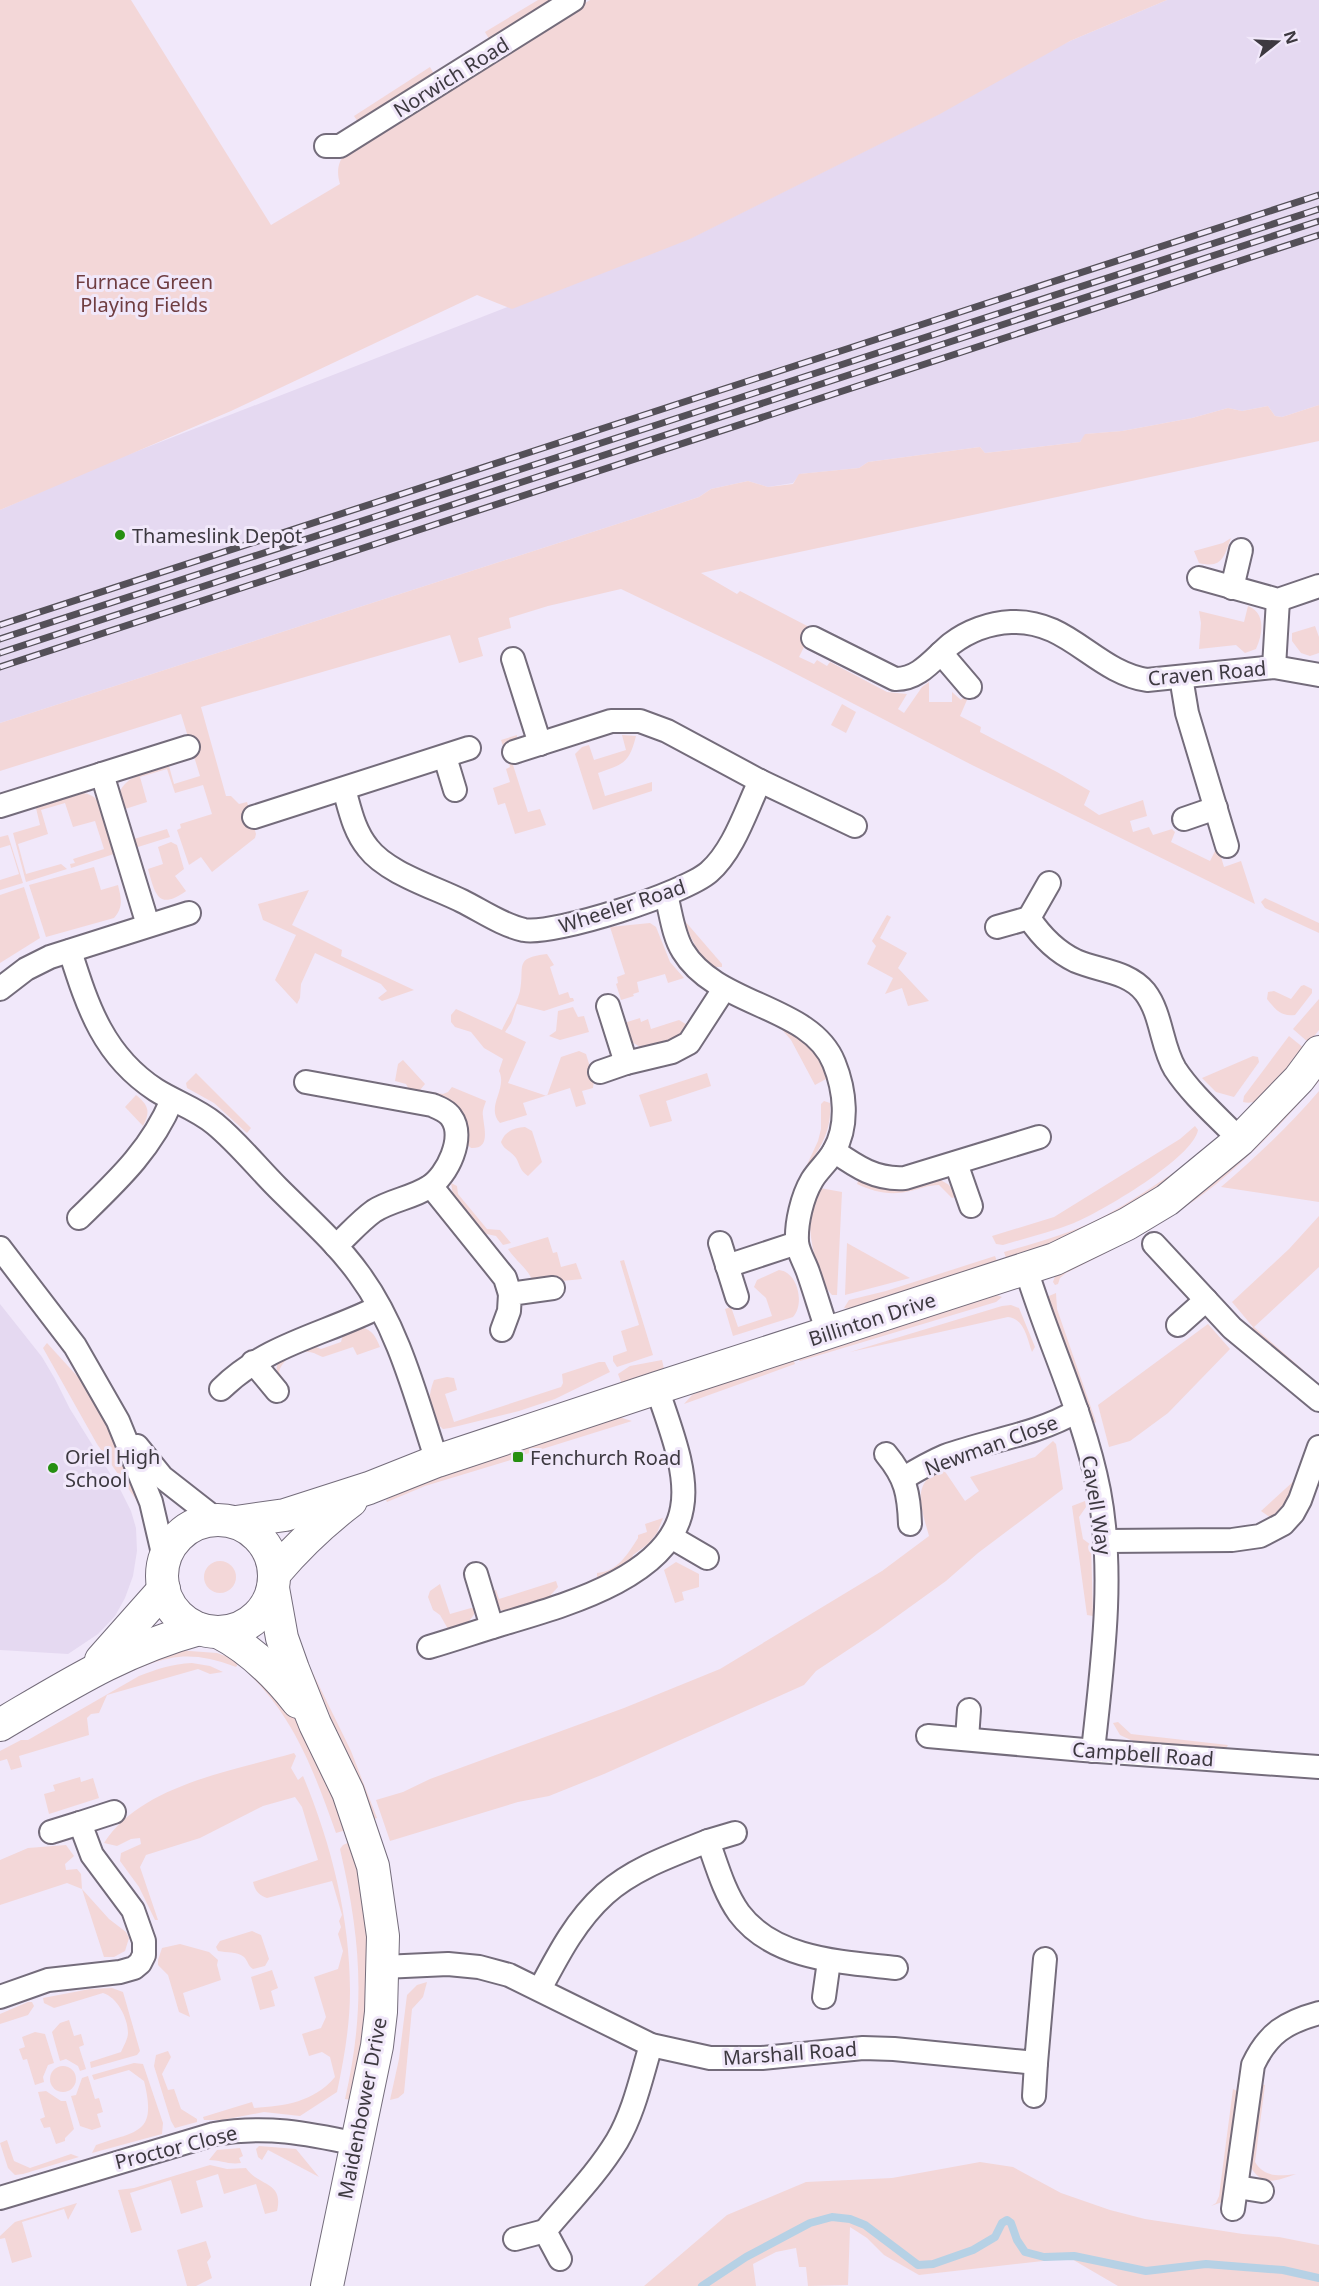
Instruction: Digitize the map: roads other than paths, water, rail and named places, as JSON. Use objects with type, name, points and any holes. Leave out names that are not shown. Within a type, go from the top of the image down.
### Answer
[{"type":"street","name":"Norwich Road","points":[[326,146],[340,146],[573,0]]},
{"type":"street","points":[[1232,588],[1241,550]]},
{"type":"street","points":[[1199,578],[1278,600],[1319,586]]},
{"type":"street","points":[[1274,667],[1278,600]]},
{"type":"street","name":"Craven Road","points":[[813,638],[895,679],[915,674],[962,636],[998,623],[1025,622],[1062,633],[1121,673],[1134,678],[1147,680],[1274,667],[1319,675]]},
{"type":"street","points":[[941,653],[970,687]]},
{"type":"street","points":[[513,659],[540,744]]},
{"type":"street","points":[[1181,677],[1185,707],[1227,846]]},
{"type":"street","points":[[514,752],[612,721],[640,722],[667,731],[760,781],[855,826]]},
{"type":"street","points":[[0,806],[189,747]]},
{"type":"street","points":[[254,816],[470,748]]},
{"type":"street","points":[[445,756],[455,790]]},
{"type":"street","points":[[102,774],[148,925]]},
{"type":"street","name":"Wheeler Road","points":[[344,789],[360,838],[380,860],[511,926],[525,930],[549,930],[666,895],[698,880],[718,862],[732,839],[760,781]]},
{"type":"street","points":[[1184,819],[1216,808]]},
{"type":"street","points":[[997,927],[1029,918],[1049,883]]},
{"type":"street","points":[[666,895],[676,936],[683,951],[707,979],[791,1021],[825,1047],[838,1073],[843,1100],[842,1128],[834,1151],[811,1181],[801,1210],[797,1244],[828,1333]]},
{"type":"street","points":[[0,989],[26,969],[50,957],[189,913]]},
{"type":"street","points":[[1029,918],[1040,934],[1064,955],[1077,962],[1123,975],[1135,982],[1146,993],[1174,1068],[1240,1140]]},
{"type":"street","points":[[70,951],[85,1000],[95,1023],[107,1042],[135,1074],[172,1100],[194,1110],[216,1125],[336,1246],[359,1273],[379,1307],[403,1359],[437,1461]]},
{"type":"street","points":[[600,1072],[672,1052],[689,1043],[724,989]]},
{"type":"street","points":[[608,1006],[626,1063]]},
{"type":"street","name":"Billinton Drive","points":[[227,1521],[285,1515],[369,1488],[437,1461],[1055,1259],[1088,1244],[1167,1200],[1240,1140],[1299,1080],[1319,1052]]},
{"type":"street","points":[[306,1082],[432,1105],[451,1117],[456,1128],[457,1138],[451,1156],[441,1176],[431,1186],[374,1211],[336,1246]]},
{"type":"street","points":[[79,1218],[115,1183],[150,1143],[172,1100]]},
{"type":"street","points":[[834,1151],[877,1177],[905,1178],[1039,1137]]},
{"type":"street","points":[[956,1163],[971,1206]]},
{"type":"street","points":[[431,1186],[499,1270],[509,1286],[509,1311],[502,1330]]},
{"type":"street","points":[[720,1243],[737,1298]]},
{"type":"street","points":[[727,1266],[797,1244]]},
{"type":"street","points":[[1154,1244],[1232,1328],[1319,1400]]},
{"type":"street","points":[[0,1248],[75,1346],[118,1421],[152,1502],[168,1600],[182,1619],[208,1630]]},
{"type":"street","name":"Cavell Way","points":[[1026,1269],[1085,1435],[1099,1490],[1106,1541],[1106,1618],[1093,1751]]},
{"type":"street","points":[[510,1294],[553,1288]]},
{"type":"street","points":[[1178,1325],[1206,1300]]},
{"type":"street","points":[[221,1389],[236,1374],[281,1347],[379,1307]]},
{"type":"street","points":[[254,1362],[277,1391]]},
{"type":"street","points":[[429,1647],[565,1604],[601,1590],[650,1561],[671,1537],[682,1507],[683,1492],[676,1450],[657,1388]]},
{"type":"street","name":"Newman Close","points":[[904,1478],[945,1456],[1041,1428],[1058,1422],[1077,1411]]},
{"type":"street","points":[[0,1725],[89,1672],[154,1642],[208,1630],[237,1629],[253,1620],[266,1606],[274,1580],[266,1546],[257,1535],[227,1521],[162,1477],[118,1421]]},
{"type":"street","points":[[1106,1541],[1247,1539],[1260,1536],[1283,1524],[1293,1513],[1310,1504],[1319,1447]]},
{"type":"street","name":"Newman Close","points":[[886,1454],[904,1478],[910,1508],[910,1524]]},
{"type":"street","name":"Billinton Drive","points":[[274,1580],[300,1544],[328,1518],[369,1488]]},
{"type":"street","points":[[89,1672],[164,1575],[167,1553],[182,1532],[207,1521],[227,1521]]},
{"type":"street","points":[[671,1537],[707,1558]]},
{"type":"street","points":[[476,1574],[492,1627]]},
{"type":"street","name":"Maidenbower Drive","points":[[274,1580],[282,1638],[315,1724],[348,1792],[373,1866],[380,1913],[383,1967],[377,2046],[327,2286]]},
{"type":"street","name":"Maidenbower Drive","points":[[208,1630],[228,1637],[266,1666],[315,1724]]},
{"type":"street","points":[[967,1739],[969,1710]]},
{"type":"street","name":"Campbell Road","points":[[928,1736],[1093,1751],[1319,1767]]},
{"type":"street","points":[[51,1832],[114,1812]]},
{"type":"street","points":[[0,1998],[48,1980],[127,1970],[140,1963],[144,1955],[144,1941],[133,1910],[92,1856],[80,1823]]},
{"type":"street","points":[[540,1989],[560,1950],[573,1931],[606,1893],[641,1871],[708,1841],[735,1833]]},
{"type":"street","points":[[708,1841],[729,1895],[739,1912],[750,1926],[765,1937],[788,1948],[829,1961],[896,1968]]},
{"type":"street","points":[[1034,2096],[1045,1959]]},
{"type":"street","points":[[824,1997],[829,1961]]},
{"type":"street","name":"Marshall Road","points":[[383,1967],[448,1964],[479,1967],[509,1975],[651,2045],[710,2058],[736,2060],[863,2048],[1036,2063]]},
{"type":"street","points":[[1233,2209],[1253,2066],[1260,2050],[1270,2037],[1284,2027],[1300,2018],[1319,2013]]},
{"type":"street","points":[[514,2239],[545,2231],[598,2168],[617,2140],[630,2113],[651,2045]]},
{"type":"street","name":"Proctor Close","points":[[0,2198],[214,2134],[232,2131],[274,2129],[357,2144]]},
{"type":"street","points":[[1237,2187],[1262,2191]]},
{"type":"street","points":[[545,2231],[560,2259]]},
{"type":"waterway","points":[[702,2286],[746,2257],[810,2223],[832,2217],[850,2219],[865,2225],[918,2265],[933,2264],[973,2250],[995,2237],[1002,2223],[1007,2220],[1011,2223],[1017,2240],[1025,2252],[1044,2257],[1074,2256],[1146,2271],[1206,2264],[1283,2270],[1319,2278]]},
{"type":"railway","points":[[0,625],[1319,195]]},
{"type":"railway","points":[[0,639],[1319,209]]},
{"type":"railway","points":[[0,653],[1319,221]]},
{"type":"railway","points":[[0,667],[1319,235]]},
{"type":"place","name":"Thameslink Depot","points":[[120,535]]},
{"type":"place","name":"Fenchurch Road","points":[[518,1457]]},
{"type":"place","name":"Oriel High School","points":[[53,1468]]},
{"type":"park label","name":"Furnace Green Playing Fields","points":[[144,292]]}]
